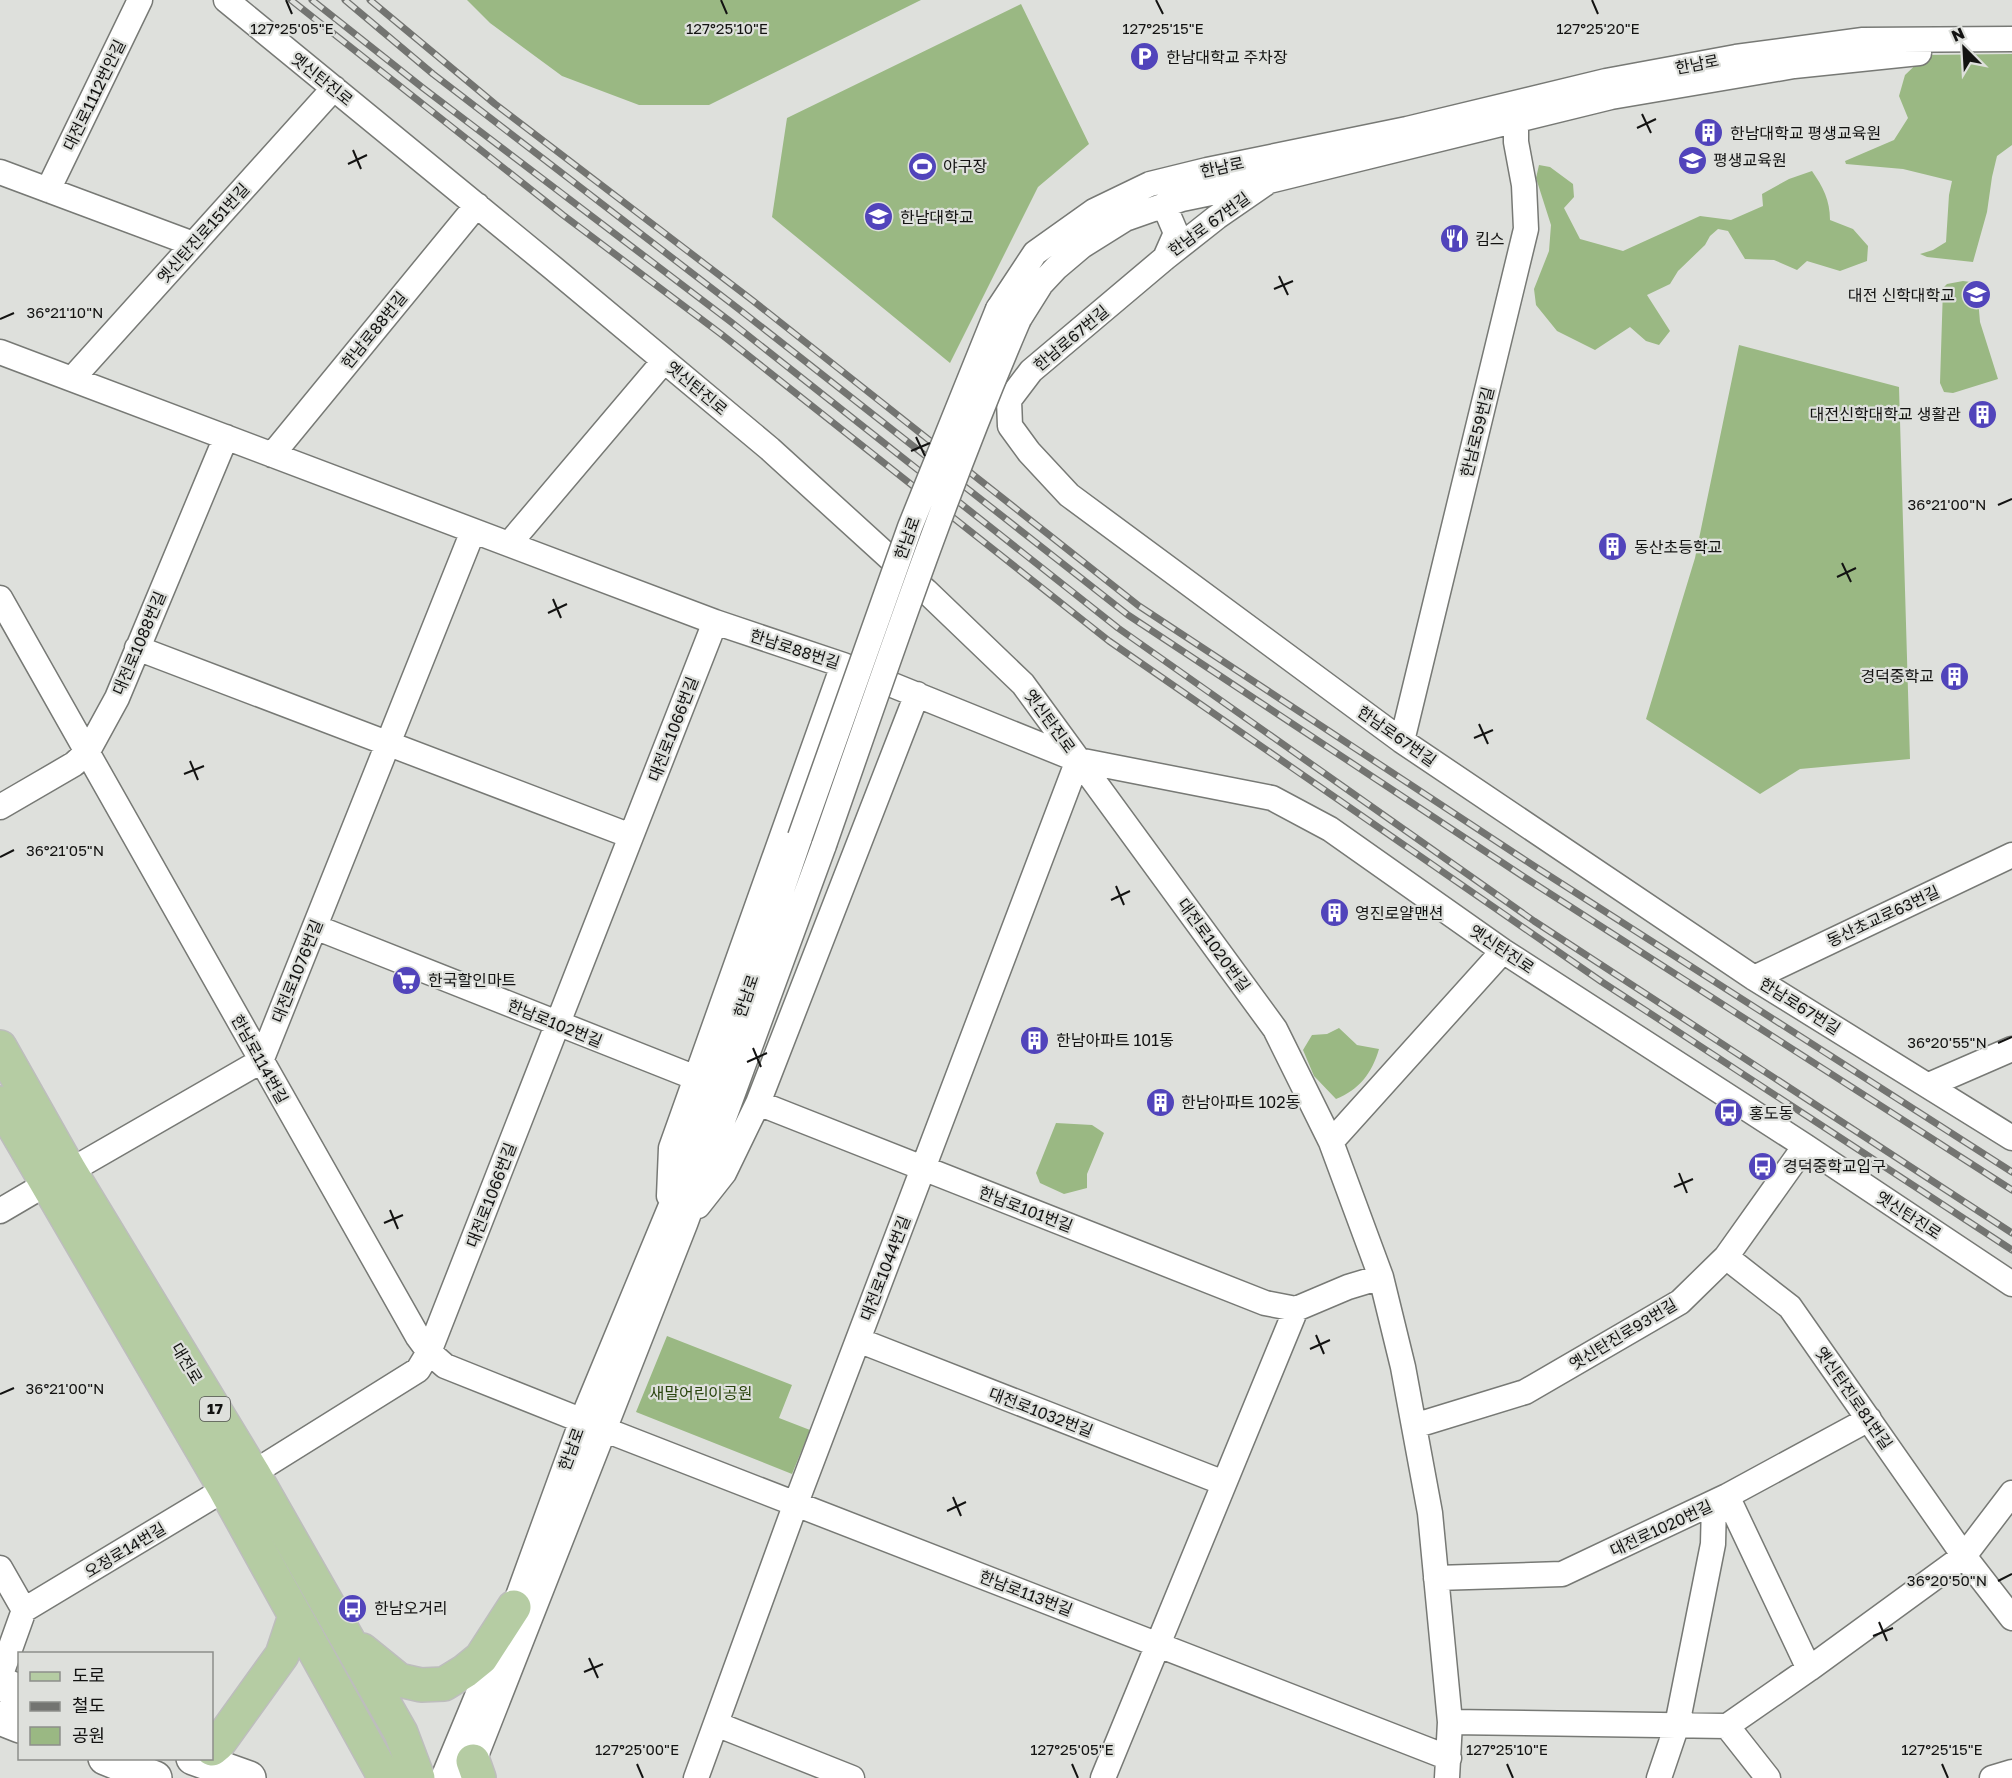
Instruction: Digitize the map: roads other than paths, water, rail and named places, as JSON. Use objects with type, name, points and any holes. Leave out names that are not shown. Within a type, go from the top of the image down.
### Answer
[{"type":"main road","name":"대전로","points":[[0,1047],[58,1178],[225,1490],[385,1778]]},
{"type":"main road","name":"대전로","points":[[0,1103],[58,1178],[253,1473],[401,1733],[418,1778]]},
{"type":"main road","points":[[349,1639],[399,1680],[421,1685],[444,1684],[481,1658],[514,1606]]},
{"type":"main road","points":[[213,1747],[218,1744],[282,1655],[295,1616]]},
{"type":"main road","points":[[0,1683],[18,1691]]},
{"type":"main road","points":[[0,1718],[18,1725]]},
{"type":"main road","points":[[209,1760],[249,1778]]},
{"type":"main road","points":[[106,1766],[155,1778]]},
{"type":"street","name":"대전로1112번안길","points":[[48,190],[140,0]]},
{"type":"street","name":"옛신탄진로","points":[[226,0],[477,205],[806,480],[1023,684],[1078,760],[1272,798],[1330,829],[1503,951],[1805,1146],[2012,1284]]},
{"type":"street","name":"한남로","points":[[676,1219],[689,1162],[800,837],[910,527],[1035,254],[1094,211],[1150,184],[1407,129],[1606,81],[1736,57],[1863,40],[2012,39]]},
{"type":"street","name":"한남로","points":[[443,1778],[592,1425],[824,845],[937,522],[981,408],[1008,314],[1082,246],[1125,219],[1182,199],[1269,181],[1611,97],[1794,66],[1923,53],[2012,53]]},
{"type":"street","name":"옛신탄진로151번길","points":[[72,379],[334,88]]},
{"type":"street","name":"한남로59번길","points":[[1402,741],[1526,229],[1524,185],[1516,142],[1516,121]]},
{"type":"street","points":[[0,172],[193,244]]},
{"type":"street","name":"한남로 67번길","points":[[1165,258],[1217,217],[1269,181]]},
{"type":"street","name":"한남로88번길","points":[[272,455],[477,205]]},
{"type":"street","name":"한남로 67번길","points":[[1164,206],[1176,233],[1165,258]]},
{"type":"street","name":"한남로67번길","points":[[1165,258],[1031,371],[1009,400],[1010,426],[1029,452],[1069,495],[1402,741],[1754,978],[2012,1138]]},
{"type":"street","name":"한남로88번길","points":[[0,352],[715,622],[843,665],[1078,760]]},
{"type":"street","points":[[509,544],[664,361]]},
{"type":"street","name":"대전로1088번길","points":[[0,807],[74,764],[88,751],[117,698],[226,437]]},
{"type":"street","name":"대전로1076번길","points":[[261,1061],[473,531]]},
{"type":"street","name":"한남로114번길","points":[[0,598],[418,1337],[429,1352],[445,1366],[592,1425]]},
{"type":"street","name":"대전로1066번길","points":[[253,1473],[418,1370],[429,1352],[715,622]]},
{"type":"street","points":[[138,648],[631,836]]},
{"type":"street","points":[[676,1219],[671,1148],[843,665]]},
{"type":"street","points":[[676,1219],[724,1173],[758,1103],[917,694]]},
{"type":"street","name":"대전로1020번길","points":[[1078,760],[1275,1029],[1331,1142],[1381,1277],[1403,1367],[1430,1513],[1450,1722],[1448,1768]]},
{"type":"street","name":"대전로1044번길","points":[[696,1778],[796,1503],[1078,760]]},
{"type":"street","name":"동산초교로63번길","points":[[1754,978],[2012,855]]},
{"type":"street","name":"한남로102번길","points":[[315,927],[696,1078]]},
{"type":"street","points":[[1331,1142],[1503,951]]},
{"type":"street","points":[[1929,1085],[2012,1049]]},
{"type":"street","points":[[0,1211],[261,1061]]},
{"type":"street","name":"한남로101번길","points":[[758,1103],[1265,1303],[1296,1309]]},
{"type":"street","name":"옛신탄진로93번길","points":[[1414,1426],[1525,1392],[1680,1302],[1726,1257],[1805,1146]]},
{"type":"street","name":"옛신탄진로81번길","points":[[1726,1257],[1790,1307],[1964,1556],[2012,1618]]},
{"type":"street","points":[[1103,1778],[1296,1309],[1348,1287],[1381,1277]]},
{"type":"street","name":"대전로1032번길","points":[[858,1340],[1224,1483]]},
{"type":"street","name":"대전로1020번길","points":[[1436,1578],[1563,1574],[1721,1500],[1869,1419]]},
{"type":"street","name":"한남로","points":[[473,1772],[592,1425]]},
{"type":"street","name":"한남로113번길","points":[[592,1425],[1157,1644],[1448,1768]]},
{"type":"street","name":"오정로14번길","points":[[24,1610],[225,1490]]},
{"type":"street","points":[[1450,1722],[1727,1726],[1964,1556],[2012,1493]]},
{"type":"street","points":[[1721,1500],[1809,1669]]},
{"type":"street","points":[[1659,1778],[1677,1725],[1721,1500]]},
{"type":"street","points":[[0,1568],[24,1610],[0,1677]]},
{"type":"street","points":[[716,1724],[852,1778]]},
{"type":"street","points":[[1727,1726],[1768,1778]]},
{"type":"street","points":[[1992,1778],[2012,1772]]},
{"type":"railway","points":[[291,0],[563,215],[721,334],[1109,641],[1602,982],[2012,1250]]},
{"type":"railway","points":[[312,0],[423,88],[731,322],[1118,628],[1534,921],[2012,1233]]},
{"type":"railway","points":[[345,0],[433,74],[740,310],[1128,615],[1524,877],[2012,1190]]},
{"type":"railway","points":[[370,0],[495,104],[752,300],[1139,606],[1534,866],[2012,1172]]},
{"type":"place","name":"한남대학교 주차장","points":[[1145,57]]},
{"type":"place","name":"한남대학교 평생교육원","points":[[1709,133]]},
{"type":"place","name":"평생교육원","points":[[1692,160]]},
{"type":"place","name":"야구장","points":[[922,166]]},
{"type":"place","name":"한남대학교","points":[[879,217]]},
{"type":"place","name":"킴스","points":[[1454,239]]},
{"type":"place","name":"대전 신학대학교","points":[[1976,295]]},
{"type":"place","name":"대전신학대학교 생활관","points":[[1982,414]]},
{"type":"place","name":"동산초등학교","points":[[1613,547]]},
{"type":"place","name":"경덕중학교","points":[[1955,676]]},
{"type":"place","name":"영진로얄맨션","points":[[1334,913]]},
{"type":"place","name":"한국할인마트","points":[[407,980]]},
{"type":"place","name":"한남아파트 101동","points":[[1035,1040]]},
{"type":"place","name":"한남아파트 102동","points":[[1160,1102]]},
{"type":"place","name":"홍도동","points":[[1728,1113]]},
{"type":"place","name":"경덕중학교입구","points":[[1762,1166]]},
{"type":"place","name":"한남오거리","points":[[353,1608]]},
{"type":"park label","name":"새말어린이공원","points":[[701,1393]]}]
